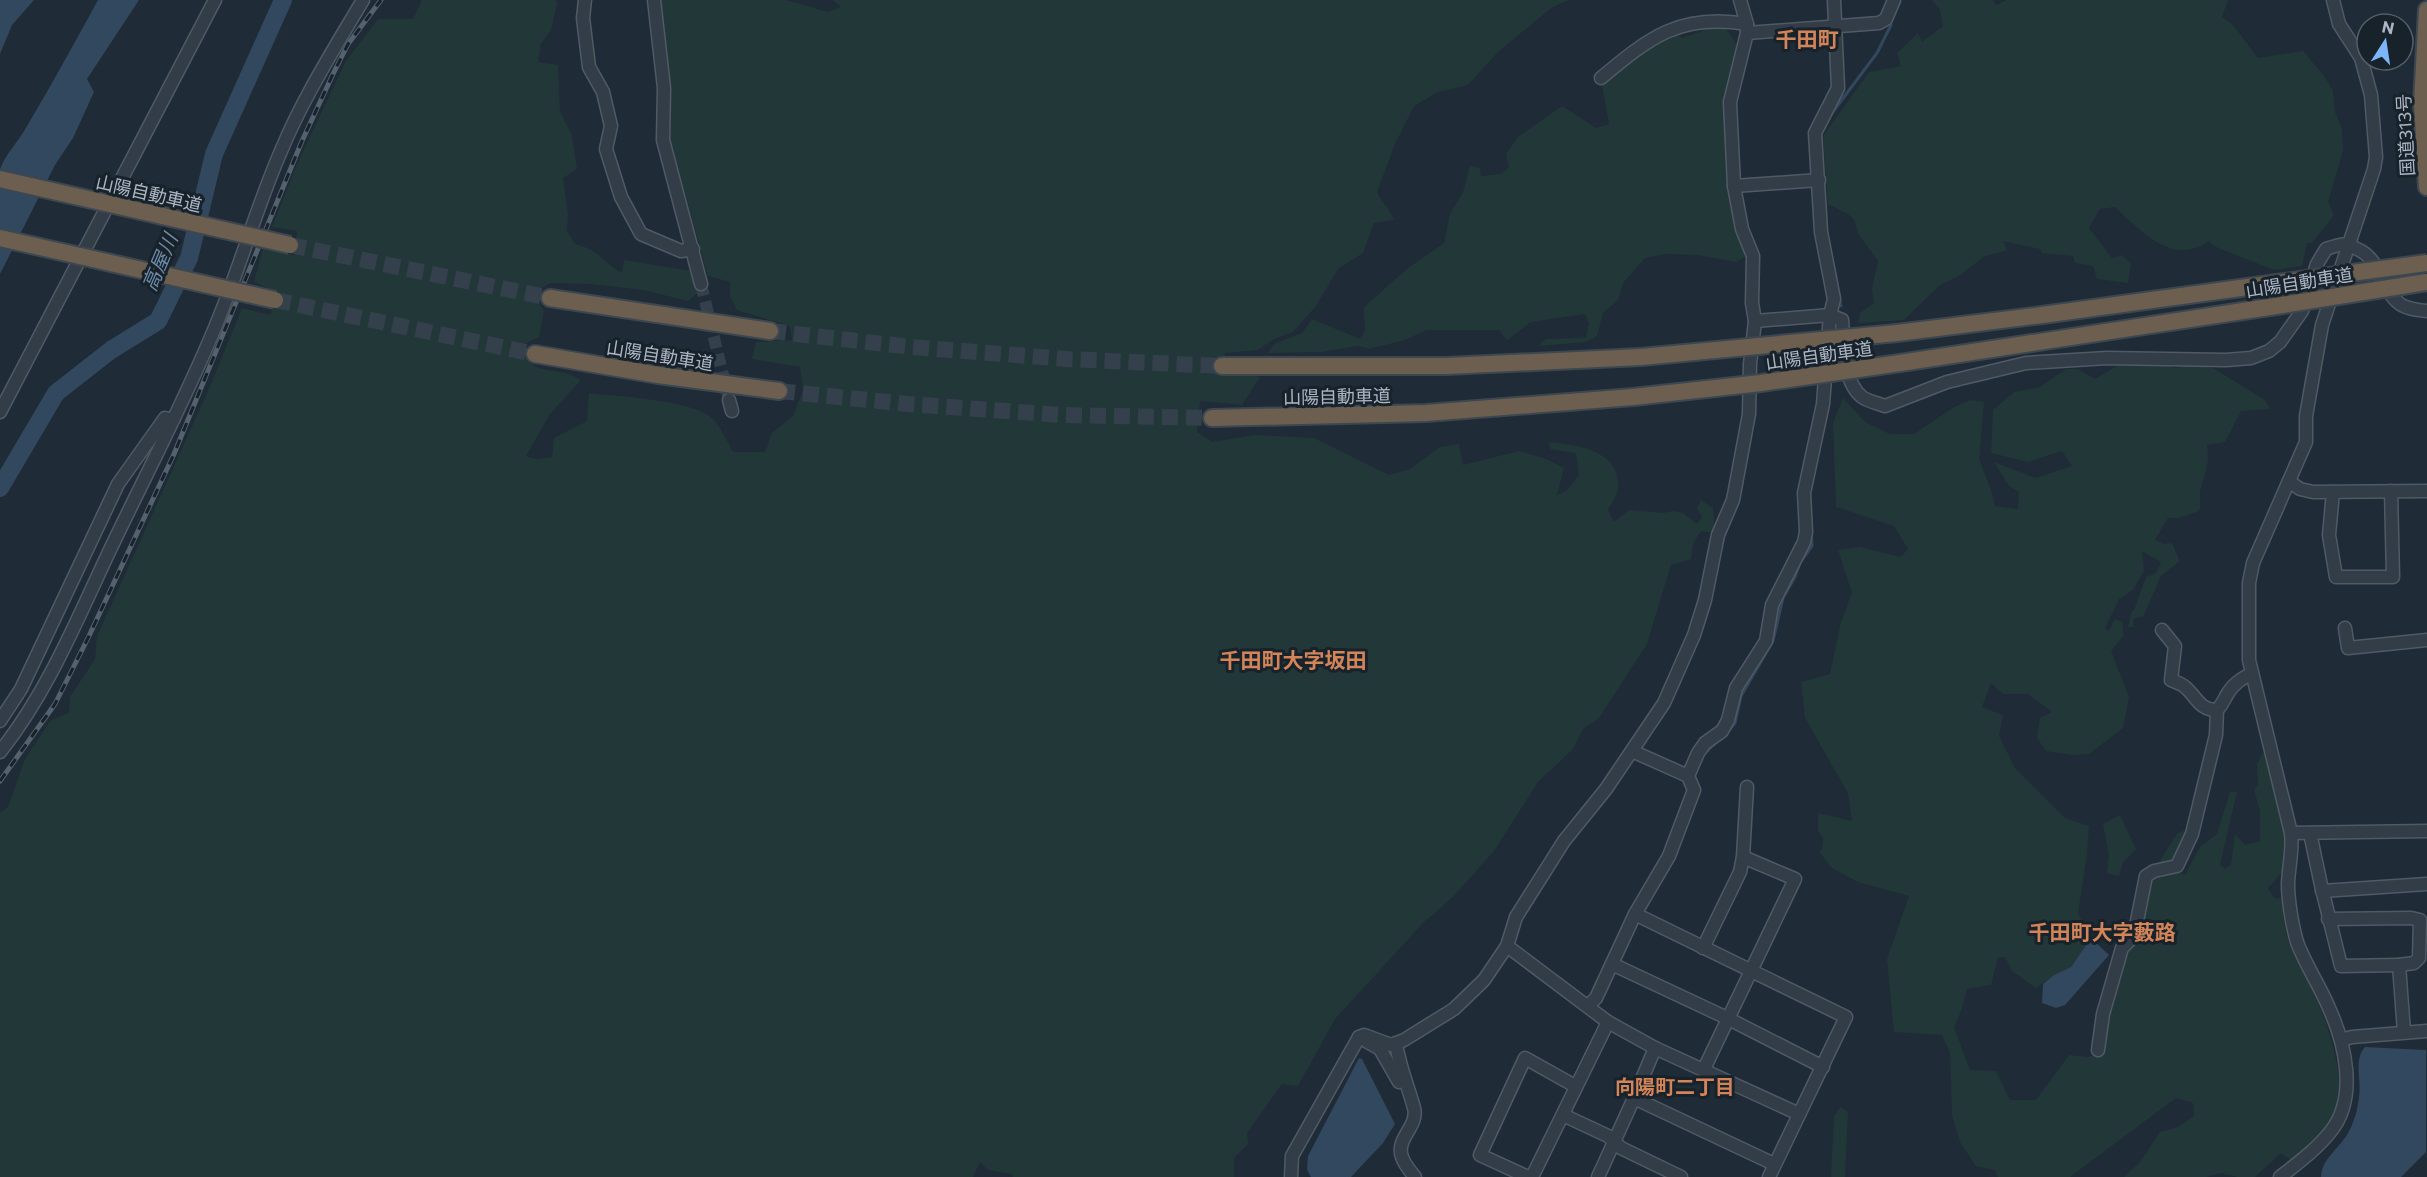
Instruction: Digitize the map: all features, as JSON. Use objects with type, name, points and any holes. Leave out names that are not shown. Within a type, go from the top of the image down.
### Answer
[{"type":"highway","name":"国道313号","points":[[2427,10],[2422,103],[2427,187]]},
{"type":"highway","name":"山陽自動車道","points":[[0,179],[290,245]]},
{"type":"highway","points":[[0,238],[275,300]]},
{"type":"highway","name":"山陽自動車道","points":[[1221,366],[1446,366],[1641,357],[1897,333],[2427,263]]},
{"type":"highway","name":"山陽自動車道","points":[[1212,418],[1426,413],[1633,397],[1761,383],[2427,282]]},
{"type":"highway","points":[[550,298],[770,331]]},
{"type":"highway","name":"山陽自動車道","points":[[536,354],[657,375],[779,392]]},
{"type":"street","points":[[0,412],[215,0]]},
{"type":"street","points":[[0,752],[18,730],[48,678],[173,420],[217,324],[258,206],[281,149],[308,93],[363,0]]},
{"type":"street","points":[[585,0],[583,18],[589,67],[603,92],[610,126],[606,149],[621,197],[641,234],[681,251],[693,249]]},
{"type":"street","points":[[654,0],[664,88],[663,140],[701,284]]},
{"type":"street","points":[[1291,1177],[1292,1156],[1359,1037],[1364,1035],[1396,1044],[1454,1009],[1484,980],[1507,946],[1516,917],[1564,842],[1606,789],[1664,703],[1694,635],[1705,600],[1718,535],[1733,500],[1749,414],[1750,364],[1755,321],[1752,303],[1753,256],[1742,229],[1734,186],[1730,102],[1747,29],[1740,0]]},
{"type":"street","points":[[1688,776],[1701,748],[1722,731],[1728,720],[1736,688],[1766,640],[1772,605],[1804,542],[1806,532],[1804,493],[1823,404],[1830,315],[1834,299],[1821,232],[1815,133],[1838,88],[1834,0]]},
{"type":"street","points":[[1601,78],[1639,46],[1670,29],[1697,22],[1722,20],[1747,29],[1836,28],[1884,21],[1894,0]]},
{"type":"street","points":[[2280,1177],[2333,1130],[2342,1108],[2347,1081],[2342,1040],[2330,1009],[2297,941],[2288,884],[2293,848],[2291,833],[2249,660],[2247,608],[2253,563],[2306,442],[2306,416],[2322,326],[2376,157],[2371,95],[2361,58],[2339,24],[2333,0]]},
{"type":"street","points":[[1734,186],[1819,180]]},
{"type":"street","points":[[1755,321],[1830,315],[1842,320],[1851,384],[1862,397],[1885,406],[1947,382],[2026,363],[2107,358],[2226,360],[2251,358],[2269,351],[2280,342],[2302,311],[2318,264],[2326,249],[2342,243],[2349,244],[2371,256],[2387,288],[2400,304],[2415,310],[2427,311]]},
{"type":"street","points":[[0,721],[21,689],[118,484],[165,418],[173,420]]},
{"type":"street","points":[[2289,481],[2300,489],[2313,492],[2427,491]]},
{"type":"street","points":[[2333,492],[2329,535],[2336,577],[2393,577],[2391,491]]},
{"type":"street","points":[[2345,628],[2348,648],[2427,640]]},
{"type":"street","points":[[2162,630],[2175,646],[2171,680],[2185,686],[2197,702],[2209,710],[2217,710]]},
{"type":"street","points":[[2098,1050],[2103,1014],[2122,948],[2134,936],[2146,876],[2154,871],[2176,866],[2192,834],[2196,808],[2216,735],[2217,710],[2237,682],[2252,673]]},
{"type":"street","points":[[1588,1006],[1596,998],[1635,914],[1669,856],[1694,790],[1688,776],[1632,750]]},
{"type":"street","points":[[1703,948],[1740,872],[1747,787]]},
{"type":"street","points":[[2291,833],[2427,831]]},
{"type":"street","points":[[2310,833],[2328,919],[2342,966],[2399,965],[2414,963],[2419,958],[2420,920],[2412,918],[2328,919]]},
{"type":"street","points":[[1704,1069],[1795,879],[1743,857]]},
{"type":"street","points":[[2322,891],[2427,884]]},
{"type":"street","points":[[1634,1098],[1771,1174],[1846,1017],[1635,914]]},
{"type":"street","points":[[1507,946],[1608,1022],[1655,1048],[1799,1114]]},
{"type":"street","points":[[1612,964],[1727,1018],[1823,1067]]},
{"type":"street","points":[[2399,965],[2404,1032]]},
{"type":"street","points":[[1575,1086],[1525,1058],[1480,1155],[1530,1177],[1608,1022]]},
{"type":"street","points":[[2342,1040],[2427,1031]]},
{"type":"street","points":[[1359,1037],[1380,1049],[1400,1083],[1404,1082]]},
{"type":"street","points":[[1396,1044],[1404,1082],[1415,1109],[1415,1120],[1401,1146],[1402,1157],[1413,1176]]},
{"type":"street","points":[[1598,1177],[1615,1143],[1655,1048]]},
{"type":"street","points":[[1563,1115],[1608,1136],[1621,1148],[1681,1177]]},
{"type":"green space","points":[[422,0],[556,0],[551,30],[541,44],[538,62],[558,65],[560,111],[572,136],[577,169],[563,178],[568,214],[567,231],[575,244],[595,253],[622,273],[624,260],[692,271],[695,285],[710,283],[688,301],[643,290],[591,284],[550,283],[539,290],[535,298],[544,311],[539,337],[518,347],[532,364],[539,368],[562,372],[581,380],[550,414],[526,456],[537,459],[552,457],[554,438],[587,421],[589,393],[655,400],[691,408],[705,413],[714,420],[733,452],[765,452],[772,433],[793,416],[803,390],[800,367],[752,359],[756,342],[792,340],[790,326],[737,310],[730,296],[730,282],[708,276],[670,139],[670,88],[660,0],[786,0],[828,12],[841,7],[833,0],[1569,0],[1551,8],[1498,52],[1468,85],[1438,92],[1414,106],[1395,144],[1377,192],[1394,220],[1374,223],[1363,253],[1338,269],[1316,306],[1293,332],[1274,339],[1258,350],[1225,353],[1223,372],[1260,377],[1242,405],[1200,401],[1197,432],[1212,442],[1256,435],[1314,438],[1389,475],[1410,469],[1440,447],[1459,444],[1463,465],[1519,451],[1544,458],[1564,468],[1557,495],[1566,491],[1579,475],[1576,453],[1550,449],[1549,442],[1572,445],[1596,452],[1613,466],[1618,489],[1608,510],[1614,522],[1629,510],[1663,513],[1673,511],[1683,513],[1697,524],[1702,517],[1697,508],[1701,500],[1713,508],[1715,533],[1701,531],[1693,544],[1691,559],[1671,565],[1647,644],[1599,718],[1583,729],[1573,749],[1538,782],[1494,851],[1453,897],[1424,922],[1335,1019],[1298,1086],[1282,1084],[1247,1133],[1248,1144],[1234,1158],[1234,1177],[1013,1177],[1011,1174],[988,1170],[980,1162],[973,1177],[0,1177],[0,813],[8,807],[25,759],[51,720],[69,713],[70,697],[95,659],[97,636],[209,389],[242,308],[270,315],[282,294],[254,282],[263,248],[294,255],[297,231],[272,227],[298,162],[346,61],[378,19],[413,19]]},
{"type":"green space","points":[[1932,0],[1993,0],[1996,5],[2007,0],[2228,0],[2222,17],[2233,25],[2258,58],[2303,51],[2333,91],[2335,112],[2342,129],[2343,151],[2328,202],[2334,215],[2312,243],[2307,243],[2302,266],[2274,270],[2216,247],[2209,241],[2195,248],[2182,250],[2170,248],[2146,235],[2115,207],[2100,209],[2089,228],[2112,258],[2122,255],[2131,264],[2128,283],[2097,279],[2093,266],[2075,263],[2073,256],[2042,253],[2040,249],[2003,241],[2007,250],[1983,257],[1962,274],[1939,286],[1904,320],[1858,323],[1860,313],[1874,303],[1872,289],[1878,261],[1859,235],[1854,220],[1848,214],[1828,204],[1823,136],[1869,72],[1901,66],[1897,53],[1918,33],[1922,42],[1943,26],[1940,10]]},
{"type":"green space","points":[[1705,25],[1723,25],[1735,41],[1737,50],[1725,99],[1734,222],[1747,256],[1736,262],[1697,255],[1666,254],[1645,258],[1623,283],[1618,300],[1603,313],[1597,336],[1586,342],[1538,346],[1546,339],[1586,338],[1589,323],[1585,314],[1531,322],[1507,340],[1499,330],[1427,330],[1405,340],[1369,349],[1358,346],[1322,352],[1268,353],[1274,344],[1302,333],[1312,319],[1360,339],[1365,330],[1364,307],[1408,268],[1444,243],[1450,214],[1463,192],[1470,166],[1480,168],[1481,176],[1501,174],[1509,167],[1506,154],[1518,137],[1562,106],[1596,128],[1609,124],[1602,86],[1642,50],[1676,33],[1682,38],[1703,31]]},
{"type":"green space","points":[[2122,363],[2158,364],[2174,368],[2193,365],[2213,368],[2265,400],[2270,409],[2241,411],[2225,442],[2207,445],[2207,465],[2200,492],[2199,511],[2179,518],[2168,518],[2155,540],[2164,544],[2172,543],[2180,561],[2161,576],[2143,617],[2134,618],[2133,627],[2128,627],[2146,577],[2156,573],[2161,562],[2142,551],[2144,571],[2133,590],[2119,599],[2105,628],[2109,631],[2115,619],[2122,622],[2124,635],[2111,651],[2129,697],[2123,728],[2089,754],[2072,755],[2046,751],[2037,738],[2040,718],[2052,712],[2028,694],[2003,694],[1991,683],[1982,707],[2003,715],[1999,736],[2015,768],[2065,818],[2089,826],[2078,913],[2091,938],[2071,967],[2054,975],[2036,988],[2012,971],[2005,957],[1998,958],[1991,985],[1967,989],[1954,1027],[1970,1070],[1996,1071],[2010,1100],[2036,1100],[2069,1055],[2089,1057],[2102,1049],[2116,970],[2132,941],[2146,880],[2172,869],[2185,875],[2200,847],[2217,834],[2230,792],[2237,792],[2220,865],[2225,869],[2231,864],[2235,834],[2245,845],[2260,841],[2260,811],[2254,790],[2258,785],[2257,764],[2264,751],[2287,848],[2284,870],[2268,888],[2274,898],[2281,899],[2290,945],[2308,980],[2327,1027],[2337,1063],[2339,1098],[2335,1113],[2322,1133],[2292,1160],[2281,1153],[2255,1177],[2238,1177],[2222,1173],[2206,1177],[2124,1177],[2141,1161],[2160,1132],[2178,1127],[2194,1116],[2193,1103],[2176,1098],[2070,1177],[1998,1177],[1995,1170],[1976,1166],[1960,1142],[1952,1115],[1950,1053],[1942,1035],[1894,1032],[1887,959],[1909,896],[1858,882],[1832,868],[1820,853],[1823,842],[1818,832],[1818,813],[1852,821],[1848,793],[1805,718],[1801,682],[1830,674],[1841,622],[1852,593],[1838,550],[1860,547],[1901,557],[1908,549],[1894,526],[1836,507],[1833,423],[1843,398],[1865,422],[1890,434],[1914,434],[1954,407],[1970,400],[1984,402],[1979,459],[1995,506],[2018,509],[2019,492],[2009,486],[1994,462],[2035,478],[2072,466],[2062,451],[2028,462],[1991,453],[1993,410],[2014,392],[2040,387],[2066,369],[2078,369],[2095,379]]},
{"type":"green space","points":[[2120,815],[2136,849],[2123,862],[2119,876],[2107,873],[2109,855],[2103,824]]},
{"type":"green space","points":[[2185,830],[2188,835],[2174,863],[2156,867],[2177,834]]},
{"type":"green space","points":[[1840,1107],[1848,1112],[1845,1177],[1831,1177],[1834,1116]]},
{"type":"water","points":[[0,0],[34,0],[12,25],[0,54]]},
{"type":"water","points":[[98,0],[139,0],[87,79],[94,92],[73,138],[55,165],[0,274],[0,169]]},
{"type":"water","points":[[2091,938],[2109,955],[2065,1005],[2056,1008],[2042,1003],[2043,984],[2054,975],[2071,967]]},
{"type":"water","points":[[2365,1047],[2426,1050],[2426,1152],[2401,1177],[2321,1177],[2324,1164],[2344,1139],[2354,1120],[2360,1091],[2359,1058]]},
{"type":"water","points":[[1359,1058],[1362,1059],[1395,1124],[1383,1143],[1351,1177],[1311,1177],[1307,1170],[1308,1156]]},
{"type":"waterway","name":"高屋川","points":[[0,488],[56,393],[111,350],[158,321],[189,258],[214,154],[283,0]]},
{"type":"waterway","points":[[1829,117],[1877,53],[1891,25]]},
{"type":"waterway","points":[[1831,255],[1841,306]]},
{"type":"waterway","points":[[1832,363],[1835,346]]},
{"type":"waterway","points":[[1726,734],[1735,723],[1741,696],[1773,641],[1783,598],[1800,563],[1812,546],[1811,523]]},
{"type":"waterway","points":[[1706,752],[1721,738]]},
{"type":"tunnel","points":[[290,245],[550,298]]},
{"type":"tunnel","points":[[701,284],[729,400]]},
{"type":"tunnel","points":[[275,300],[535,354]]},
{"type":"tunnel","points":[[770,331],[911,347],[1067,359],[1222,366]]},
{"type":"tunnel","points":[[779,391],[908,404],[1062,415],[1212,418]]},
{"type":"railway","points":[[0,781],[55,704],[89,636],[174,454],[302,141],[348,44],[381,0]]},
{"type":"district","name":"千田町","points":[[1807,38]]},
{"type":"district","name":"千田町大字坂田","points":[[1293,659]]},
{"type":"district","name":"千田町大字藪路","points":[[2102,931]]},
{"type":"district","name":"向陽町二丁目","points":[[1675,1086]]}]
